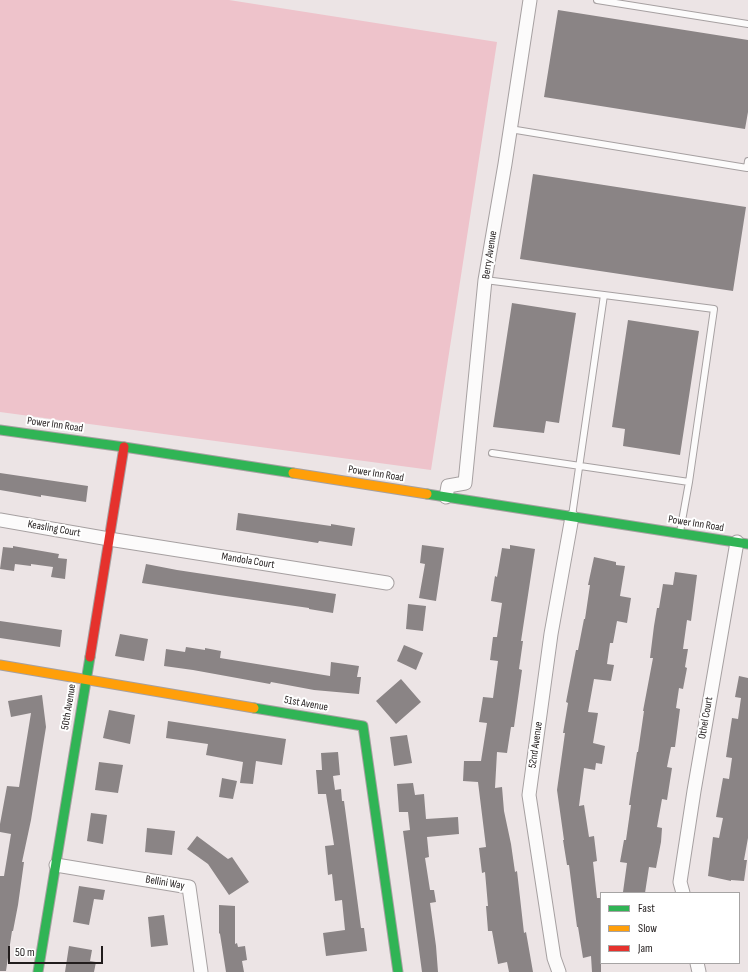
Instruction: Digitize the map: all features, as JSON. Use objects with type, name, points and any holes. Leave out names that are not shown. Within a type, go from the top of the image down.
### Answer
[{"type":"street","name":"Berry Avenue","points":[[446,497],[448,486],[465,483],[485,280],[530,0]]},
{"type":"street","name":"Power Inn Road","points":[[0,430],[124,447],[742,543]]},
{"type":"street","name":"50th Avenue","points":[[38,972],[124,447]]},
{"type":"street","name":"52nd Avenue","points":[[559,972],[554,958],[529,795],[551,634],[572,517]]},
{"type":"street","name":"Keasling Court","points":[[0,520],[109,539]]},
{"type":"street","name":"Mandola Court","points":[[109,539],[387,583]]},
{"type":"street","name":"Othel Court","points":[[683,892],[680,882],[694,791],[742,543]]},
{"type":"street","name":"51st Avenue","points":[[0,665],[363,726],[398,972]]},
{"type":"street","name":"Bellini Way","points":[[56,865],[189,887],[201,972]]},
{"type":"lane","points":[[597,0],[748,24]]},
{"type":"lane","points":[[510,130],[747,168],[748,161]]},
{"type":"lane","points":[[485,280],[714,310],[680,534]]},
{"type":"lane","points":[[572,517],[604,296]]},
{"type":"lane","points":[[492,453],[689,482]]},
{"type":"shaded area","points":[[0,0],[229,0],[497,42],[431,470],[0,412]]},
{"type":"building","points":[[558,10],[748,40],[748,112],[745,129],[544,97]]},
{"type":"building","points":[[533,174],[746,207],[733,291],[520,259]]},
{"type":"building","points":[[512,303],[576,313],[559,423],[546,421],[544,433],[493,427]]},
{"type":"building","points":[[628,320],[699,331],[680,455],[623,446],[625,429],[612,427]]},
{"type":"building","points":[[0,473],[88,486],[86,502],[41,495],[41,497],[0,490]]},
{"type":"building","points":[[238,513],[355,528],[352,546],[319,541],[318,543],[236,530]]},
{"type":"building","points":[[422,545],[444,548],[436,601],[419,598],[425,564],[420,563]]},
{"type":"building","points":[[510,545],[535,549],[521,641],[523,641],[519,669],[522,670],[514,727],[511,727],[507,753],[497,752],[495,788],[502,787],[504,811],[515,872],[517,871],[524,933],[526,932],[533,972],[509,972],[507,962],[498,964],[492,931],[488,931],[486,906],[488,906],[485,872],[482,873],[479,848],[486,847],[478,782],[463,781],[464,761],[481,761],[487,723],[479,722],[483,697],[493,698],[498,661],[490,660],[493,637],[497,637],[502,603],[491,601],[502,548],[510,549]]},
{"type":"building","points":[[13,546],[59,554],[58,558],[67,559],[65,579],[51,577],[53,567],[31,564],[31,566],[15,564],[14,571],[0,569],[3,547],[13,548]]},
{"type":"building","points":[[594,557],[616,562],[616,565],[625,566],[620,596],[631,598],[627,623],[617,621],[613,643],[610,643],[607,664],[614,665],[611,681],[594,679],[588,712],[598,713],[593,743],[605,746],[602,764],[596,763],[595,770],[584,768],[579,806],[584,805],[589,837],[594,836],[597,861],[593,862],[597,898],[600,898],[601,972],[592,972],[591,956],[583,958],[577,927],[569,865],[567,865],[563,840],[557,790],[565,733],[563,733],[568,703],[566,702],[576,650],[578,650],[585,619],[590,585],[588,585]]},
{"type":"building","points":[[146,564],[336,594],[333,613],[309,608],[142,583]]},
{"type":"building","points":[[675,572],[697,575],[691,621],[687,620],[683,649],[688,649],[685,667],[687,668],[683,689],[679,688],[676,708],[680,709],[675,747],[671,747],[667,767],[672,768],[667,800],[662,799],[657,827],[662,828],[661,842],[656,868],[649,867],[645,892],[623,892],[627,863],[620,862],[624,840],[626,840],[631,805],[629,805],[643,711],[653,658],[650,658],[654,626],[663,584],[673,585]]},
{"type":"building","points":[[408,604],[426,606],[423,631],[406,629]]},
{"type":"building","points":[[0,621],[62,630],[60,647],[0,638]]},
{"type":"building","points":[[120,634],[148,639],[144,661],[115,656]]},
{"type":"building","points":[[404,645],[423,653],[416,670],[397,661]]},
{"type":"building","points":[[186,647],[221,651],[220,658],[330,676],[331,662],[359,666],[357,677],[361,677],[359,694],[314,690],[271,682],[270,684],[164,666],[166,649],[185,652]]},
{"type":"building","points":[[739,676],[748,678],[748,838],[744,860],[747,860],[744,881],[731,881],[708,876],[713,837],[719,838],[723,818],[716,817],[723,778],[729,779],[732,758],[726,757],[732,718],[738,719],[741,698],[735,697]]},
{"type":"building","points":[[401,679],[421,702],[396,724],[376,701]]},
{"type":"building","points":[[42,695],[46,727],[31,820],[22,862],[24,862],[18,905],[12,931],[6,971],[0,971],[0,876],[4,876],[11,834],[0,832],[0,824],[7,786],[19,787],[31,713],[11,717],[8,701]]},
{"type":"building","points":[[109,710],[135,715],[130,744],[103,738]]},
{"type":"building","points":[[168,721],[286,739],[282,765],[256,761],[253,784],[240,783],[243,762],[206,755],[208,744],[166,738]]},
{"type":"building","points":[[407,735],[412,763],[394,766],[390,737]]},
{"type":"building","points":[[338,752],[340,775],[333,776],[335,790],[341,789],[342,801],[344,801],[361,928],[364,928],[367,951],[326,956],[323,933],[345,930],[342,900],[335,901],[332,874],[328,875],[325,846],[334,845],[326,794],[318,794],[316,770],[322,770],[321,753]]},
{"type":"building","points":[[99,762],[123,765],[118,793],[95,790]]},
{"type":"building","points":[[222,778],[237,781],[233,799],[219,797]]},
{"type":"building","points":[[413,783],[415,795],[424,794],[426,819],[458,817],[459,834],[427,837],[429,857],[425,858],[430,890],[434,890],[436,902],[430,903],[438,972],[422,972],[403,831],[410,830],[408,812],[399,812],[397,784]]},
{"type":"building","points":[[91,813],[107,815],[103,844],[87,841]]},
{"type":"building","points":[[147,828],[175,831],[172,855],[145,852]]},
{"type":"building","points":[[197,836],[228,859],[232,857],[249,882],[229,895],[208,864],[187,849]]},
{"type":"building","points":[[79,886],[105,890],[103,900],[94,899],[89,925],[73,922]]},
{"type":"building","points":[[219,905],[235,906],[235,944],[237,943],[238,947],[245,946],[247,960],[242,961],[244,972],[226,972],[219,933]]},
{"type":"building","points":[[164,915],[168,945],[151,947],[148,917]]},
{"type":"building","points":[[69,946],[92,950],[90,961],[96,962],[94,972],[65,972]]},
{"type":"traffic: fast","points":[[0,430],[293,473]]},
{"type":"traffic: fast","points":[[427,494],[748,544]]},
{"type":"traffic: fast","points":[[38,972],[90,657]]},
{"type":"traffic: fast","points":[[254,708],[363,726],[398,972]]},
{"type":"traffic: slow","points":[[293,473],[427,494]]},
{"type":"traffic: slow","points":[[0,665],[254,708]]},
{"type":"traffic: jam","points":[[90,657],[124,447]]}]
